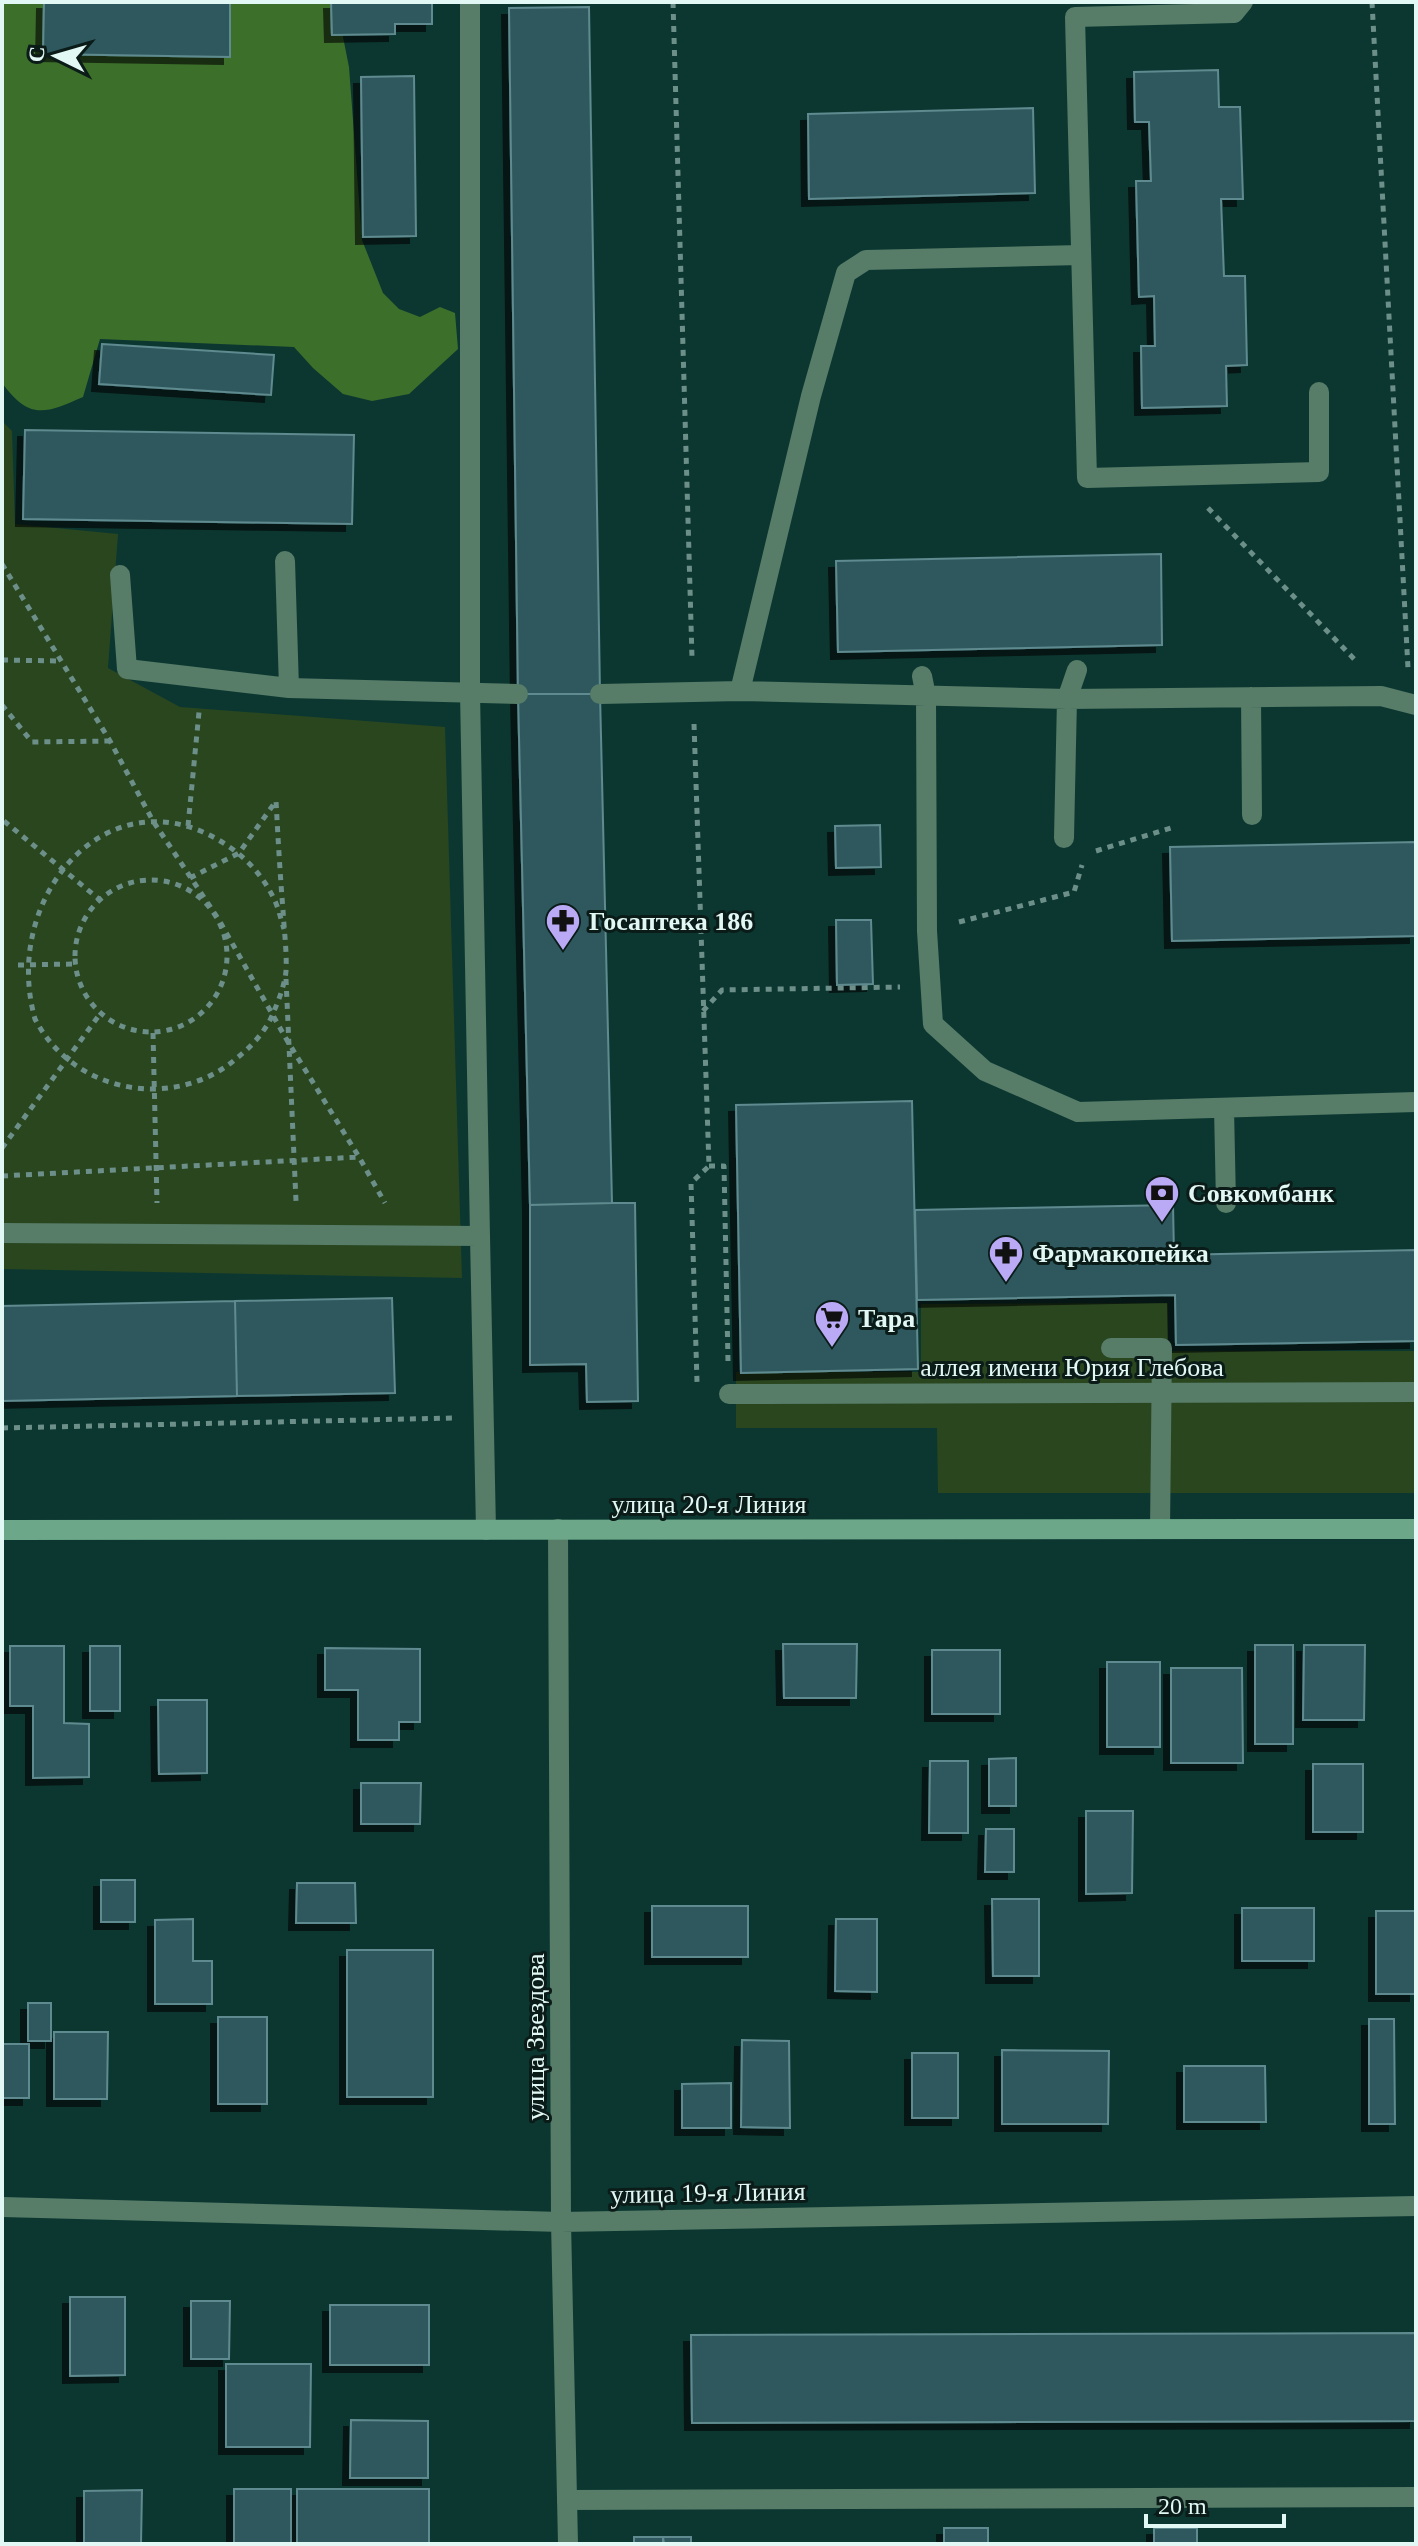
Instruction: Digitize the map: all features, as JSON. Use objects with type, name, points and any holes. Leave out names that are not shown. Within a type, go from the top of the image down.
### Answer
[{"type":"main road","name":"улица 20-я Линия","points":[[2,1530],[1416,1529]]},
{"type":"street","points":[[470,2],[470,692],[486,1530]]},
{"type":"street","points":[[1243,2],[1234,13],[1075,17],[1087,478],[1319,472],[1319,392]]},
{"type":"street","points":[[740,691],[811,396],[846,273],[866,260],[1081,255]]},
{"type":"street","points":[[285,561],[289,688]]},
{"type":"street","points":[[120,575],[127,669],[289,688],[518,694]]},
{"type":"street","points":[[1064,838],[1067,699],[1077,670]]},
{"type":"street","points":[[600,694],[924,686],[1067,699],[1381,696],[1416,705]]},
{"type":"street","points":[[924,686],[927,931],[933,1024],[985,1071],[1078,1112],[1416,1102]]},
{"type":"street","points":[[1251,697],[1252,815]]},
{"type":"street","points":[[1224,1108],[1226,1203]]},
{"type":"street","points":[[2,1233],[480,1236]]},
{"type":"street","points":[[1111,1348],[1162,1348],[1160,1529]]},
{"type":"street","name":"аллея имени Юрия Глебова","points":[[729,1394],[1416,1392]]},
{"type":"street","name":"улица Звездова","points":[[558,1529],[561,2222],[568,2544]]},
{"type":"street","name":"улица 19-я Линия","points":[[2,2207],[561,2222],[1416,2206]]},
{"type":"street","points":[[567,2500],[1416,2497]]},
{"type":"path","points":[[673,2],[709,1166]]},
{"type":"path","points":[[1372,2],[1409,669]]},
{"type":"path","points":[[1177,475],[1365,671]]},
{"type":"path","points":[[2,564],[110,741],[153,821],[219,920],[403,1235]]},
{"type":"path","points":[[2,660],[60,661]]},
{"type":"path","points":[[188,826],[203,678]]},
{"type":"path","points":[[2,705],[32,742],[110,741]]},
{"type":"path","points":[[190,878],[239,853],[276,801],[298,1234]]},
{"type":"path","points":[[4,821],[100,900]]},
{"type":"path","points":[[76,845],[100,832],[126,824],[153,821],[188,826],[215,836],[239,853],[260,875],[275,901],[284,929]]},
{"type":"path","points":[[927,931],[1074,892],[1085,855],[1174,827]]},
{"type":"path","points":[[48,873],[65,854]]},
{"type":"path","points":[[150,879],[178,884],[201,898],[219,920],[228,957],[218,995],[191,1022],[153,1033],[124,1029],[100,1014],[83,991],[75,964],[77,940],[85,918],[100,900],[123,885],[150,879]]},
{"type":"path","points":[[19,953],[18,965],[26,1000],[42,1032],[66,1059],[93,1076],[123,1087],[155,1090],[191,1085],[225,1069],[253,1045],[274,1013],[286,972]]},
{"type":"path","points":[[18,965],[75,964]]},
{"type":"path","points":[[703,1012],[722,990],[930,986]]},
{"type":"path","points":[[2,1148],[100,1014]]},
{"type":"path","points":[[153,1033],[157,1232]]},
{"type":"path","points":[[2,1176],[359,1157]]},
{"type":"path","points":[[709,1166],[724,1166],[729,1394],[697,1395],[691,1183],[709,1166]]},
{"type":"path","points":[[2,1428],[484,1417]]},
{"type":"green space","points":[[2,2],[336,2],[349,67],[362,240],[383,293],[399,309],[420,317],[440,307],[455,313],[458,349],[409,394],[372,401],[343,394],[294,347],[100,339],[83,397],[48,410],[30,408],[21,403],[2,383]]},
{"type":"green space","points":[[2,421],[12,431],[15,524],[118,534],[108,668],[180,707],[445,727],[462,1278],[2,1269]]},
{"type":"green space","points":[[1168,1303],[1168,1351],[1416,1351],[1416,1493],[938,1493],[937,1428],[736,1428],[736,1372],[921,1372],[921,1304]]},
{"type":"building","points":[[44,2],[230,2],[230,57],[43,54]]},
{"type":"building","points":[[331,2],[432,2],[432,24],[395,24],[395,34],[332,35]]},
{"type":"building","points":[[589,7],[600,694],[518,694],[509,8]]},
{"type":"building","points":[[1218,70],[1219,107],[1240,107],[1243,199],[1221,199],[1224,276],[1245,276],[1247,365],[1226,366],[1227,406],[1142,408],[1141,346],[1155,346],[1154,296],[1139,297],[1136,181],[1151,181],[1149,122],[1135,122],[1134,72]]},
{"type":"building","points":[[414,76],[416,236],[363,237],[361,77]]},
{"type":"building","points":[[1033,108],[1035,193],[809,199],[808,114]]},
{"type":"building","points":[[102,344],[274,355],[271,395],[99,384]]},
{"type":"building","points":[[25,430],[354,435],[352,524],[23,519]]},
{"type":"building","points":[[1161,554],[1162,645],[838,652],[836,561]]},
{"type":"building","points":[[518,694],[600,694],[612,1203],[530,1205]]},
{"type":"building","points":[[880,825],[881,867],[836,868],[835,826]]},
{"type":"building","points":[[1416,842],[1416,936],[1172,941],[1170,847]]},
{"type":"building","points":[[836,920],[871,920],[873,984],[837,985]]},
{"type":"building","points":[[912,1101],[918,1369],[741,1373],[736,1105]]},
{"type":"building","points":[[635,1203],[638,1401],[587,1402],[586,1364],[530,1365],[530,1205]]},
{"type":"building","points":[[1173,1205],[1174,1255],[1416,1250],[1416,1341],[1176,1345],[1175,1295],[917,1300],[915,1210]]},
{"type":"building","points":[[392,1298],[395,1393],[237,1396],[235,1301]]},
{"type":"building","points":[[235,1301],[237,1396],[2,1401],[2,1306]]},
{"type":"building","points":[[783,1644],[857,1644],[856,1698],[784,1698]]},
{"type":"building","points":[[1255,1645],[1293,1645],[1293,1744],[1255,1744]]},
{"type":"building","points":[[1304,1645],[1365,1645],[1364,1720],[1303,1720]]},
{"type":"building","points":[[10,1646],[64,1646],[64,1723],[89,1724],[89,1777],[33,1778],[33,1706],[10,1706]]},
{"type":"building","points":[[90,1646],[120,1646],[120,1711],[90,1711]]},
{"type":"building","points":[[325,1648],[420,1649],[420,1722],[399,1722],[399,1740],[358,1740],[358,1690],[325,1690]]},
{"type":"building","points":[[932,1650],[1000,1650],[1000,1714],[932,1714]]},
{"type":"building","points":[[1107,1662],[1160,1662],[1160,1747],[1107,1747]]},
{"type":"building","points":[[1171,1668],[1242,1668],[1243,1763],[1171,1763]]},
{"type":"building","points":[[158,1700],[207,1700],[207,1773],[159,1774]]},
{"type":"building","points":[[1016,1758],[1016,1806],[989,1806],[989,1759]]},
{"type":"building","points":[[930,1761],[968,1761],[968,1833],[929,1833]]},
{"type":"building","points":[[1313,1764],[1363,1764],[1363,1832],[1313,1832]]},
{"type":"building","points":[[361,1783],[421,1783],[420,1824],[361,1824]]},
{"type":"building","points":[[1086,1811],[1133,1811],[1132,1893],[1086,1894]]},
{"type":"building","points":[[986,1829],[1014,1829],[1014,1872],[985,1872]]},
{"type":"building","points":[[101,1880],[135,1880],[135,1922],[101,1922]]},
{"type":"building","points":[[297,1883],[355,1883],[356,1923],[296,1923]]},
{"type":"building","points":[[992,1899],[1039,1899],[1039,1976],[993,1976]]},
{"type":"building","points":[[652,1906],[748,1906],[748,1957],[652,1957]]},
{"type":"building","points":[[1242,1908],[1314,1908],[1314,1961],[1242,1961]]},
{"type":"building","points":[[1376,1911],[1416,1911],[1416,1994],[1376,1994]]},
{"type":"building","points":[[193,1919],[193,1961],[212,1961],[212,2004],[155,2004],[155,1920]]},
{"type":"building","points":[[836,1919],[877,1919],[877,1992],[835,1991]]},
{"type":"building","points":[[347,1950],[433,1950],[433,2097],[347,2097]]},
{"type":"building","points":[[28,2003],[51,2003],[51,2041],[28,2041]]},
{"type":"building","points":[[218,2017],[267,2017],[267,2104],[218,2104]]},
{"type":"building","points":[[1369,2019],[1394,2019],[1395,2124],[1369,2124]]},
{"type":"building","points":[[54,2032],[108,2032],[107,2099],[54,2099]]},
{"type":"building","points":[[742,2040],[789,2041],[790,2128],[741,2127]]},
{"type":"building","points":[[2,2044],[29,2044],[29,2098],[2,2098]]},
{"type":"building","points":[[1002,2050],[1109,2051],[1108,2124],[1002,2124]]},
{"type":"building","points":[[912,2053],[958,2053],[958,2118],[912,2118]]},
{"type":"building","points":[[1184,2066],[1265,2066],[1266,2122],[1184,2122]]},
{"type":"building","points":[[731,2083],[731,2128],[682,2128],[682,2084]]},
{"type":"building","points":[[70,2297],[125,2297],[125,2375],[70,2376]]},
{"type":"building","points":[[191,2301],[230,2301],[229,2359],[191,2359]]},
{"type":"building","points":[[330,2305],[429,2305],[429,2365],[330,2365]]},
{"type":"building","points":[[1416,2333],[1416,2421],[692,2423],[691,2335]]},
{"type":"building","points":[[226,2364],[311,2364],[310,2447],[226,2447]]},
{"type":"building","points":[[351,2420],[428,2421],[428,2478],[350,2478]]},
{"type":"building","points":[[234,2489],[291,2489],[291,2544],[234,2544]]},
{"type":"building","points":[[297,2489],[429,2489],[429,2544],[297,2544]]},
{"type":"building","points":[[142,2490],[141,2544],[84,2544],[84,2491]]},
{"type":"building","points":[[944,2528],[988,2528],[988,2544],[944,2544]]},
{"type":"building","points":[[1154,2528],[1197,2528],[1197,2544],[1154,2544]]},
{"type":"building","points":[[634,2537],[663,2537],[663,2544],[634,2544]]},
{"type":"building","points":[[663,2537],[691,2537],[691,2544],[664,2544]]},
{"type":"place","name":"Госаптека 186","points":[[563,952]]},
{"type":"place","name":"Совкомбанк","points":[[1162,1224]]},
{"type":"place","name":"Фармакопейка","points":[[1006,1284]]},
{"type":"place","name":"Тара","points":[[832,1349]]}]
